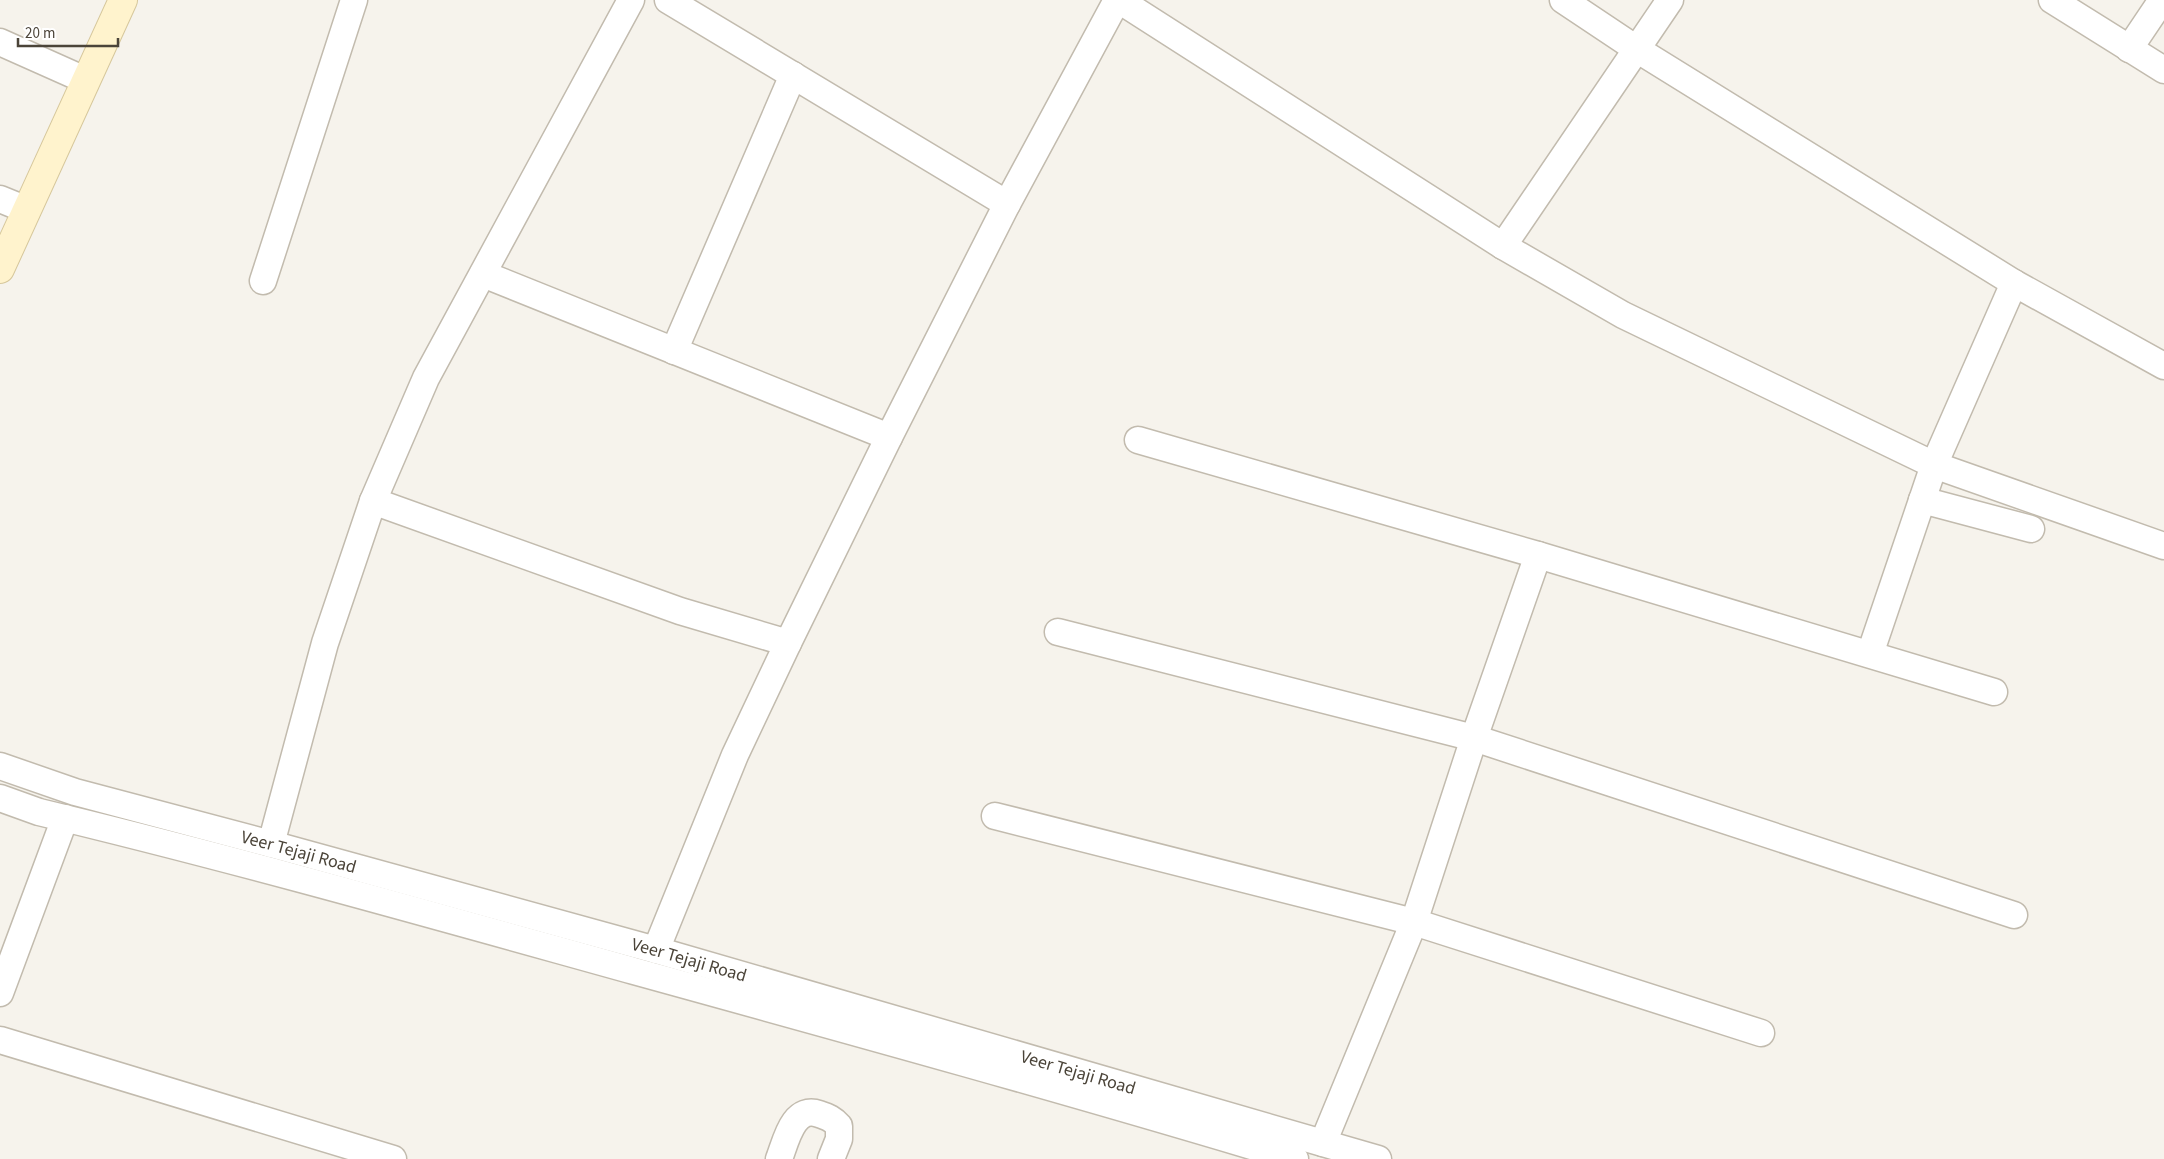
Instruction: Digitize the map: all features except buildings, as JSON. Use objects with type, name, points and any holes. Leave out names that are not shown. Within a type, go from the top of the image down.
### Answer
[{"type":"main road","points":[[0,269],[123,0]]},
{"type":"street","points":[[263,282],[354,0]]},
{"type":"street","points":[[271,844],[325,643],[373,501],[426,378],[631,0]]},
{"type":"street","points":[[668,0],[1007,204]]},
{"type":"street","points":[[656,950],[735,755],[788,644],[1007,204],[1118,0],[1503,246],[1623,315],[1934,465],[2164,546]]},
{"type":"street","points":[[1563,0],[1638,50],[2014,283],[2164,366]]},
{"type":"street","points":[[1503,246],[1638,50],[1670,0]]},
{"type":"street","points":[[2052,0],[2164,70]]},
{"type":"street","points":[[2129,49],[2162,0]]},
{"type":"street","points":[[0,42],[85,80]]},
{"type":"street","points":[[674,351],[793,75]]},
{"type":"street","points":[[0,199],[27,210]]},
{"type":"street","points":[[483,274],[889,438]]},
{"type":"street","points":[[1870,654],[1934,465],[2014,283]]},
{"type":"street","points":[[1138,440],[1538,555],[1994,692]]},
{"type":"street","points":[[1922,500],[2031,529]]},
{"type":"street","points":[[373,501],[680,611],[788,644]]},
{"type":"street","points":[[1323,1143],[1414,922],[1474,738],[1538,555]]},
{"type":"street","points":[[1058,632],[1474,738],[2014,915]]},
{"type":"street","name":"Veer Tejaji Road","points":[[0,766],[75,792],[656,950],[1378,1159]]},
{"type":"street","name":"Veer Tejaji Road","points":[[0,798],[39,812],[428,914],[880,1039],[1295,1159]]},
{"type":"street","points":[[995,816],[1414,922],[1761,1033]]},
{"type":"street","points":[[0,993],[65,818]]},
{"type":"street","points":[[0,1040],[393,1159]]},
{"type":"street","points":[[779,1159],[792,1125],[801,1114],[813,1112],[832,1118],[839,1126],[839,1139],[831,1159]]}]
